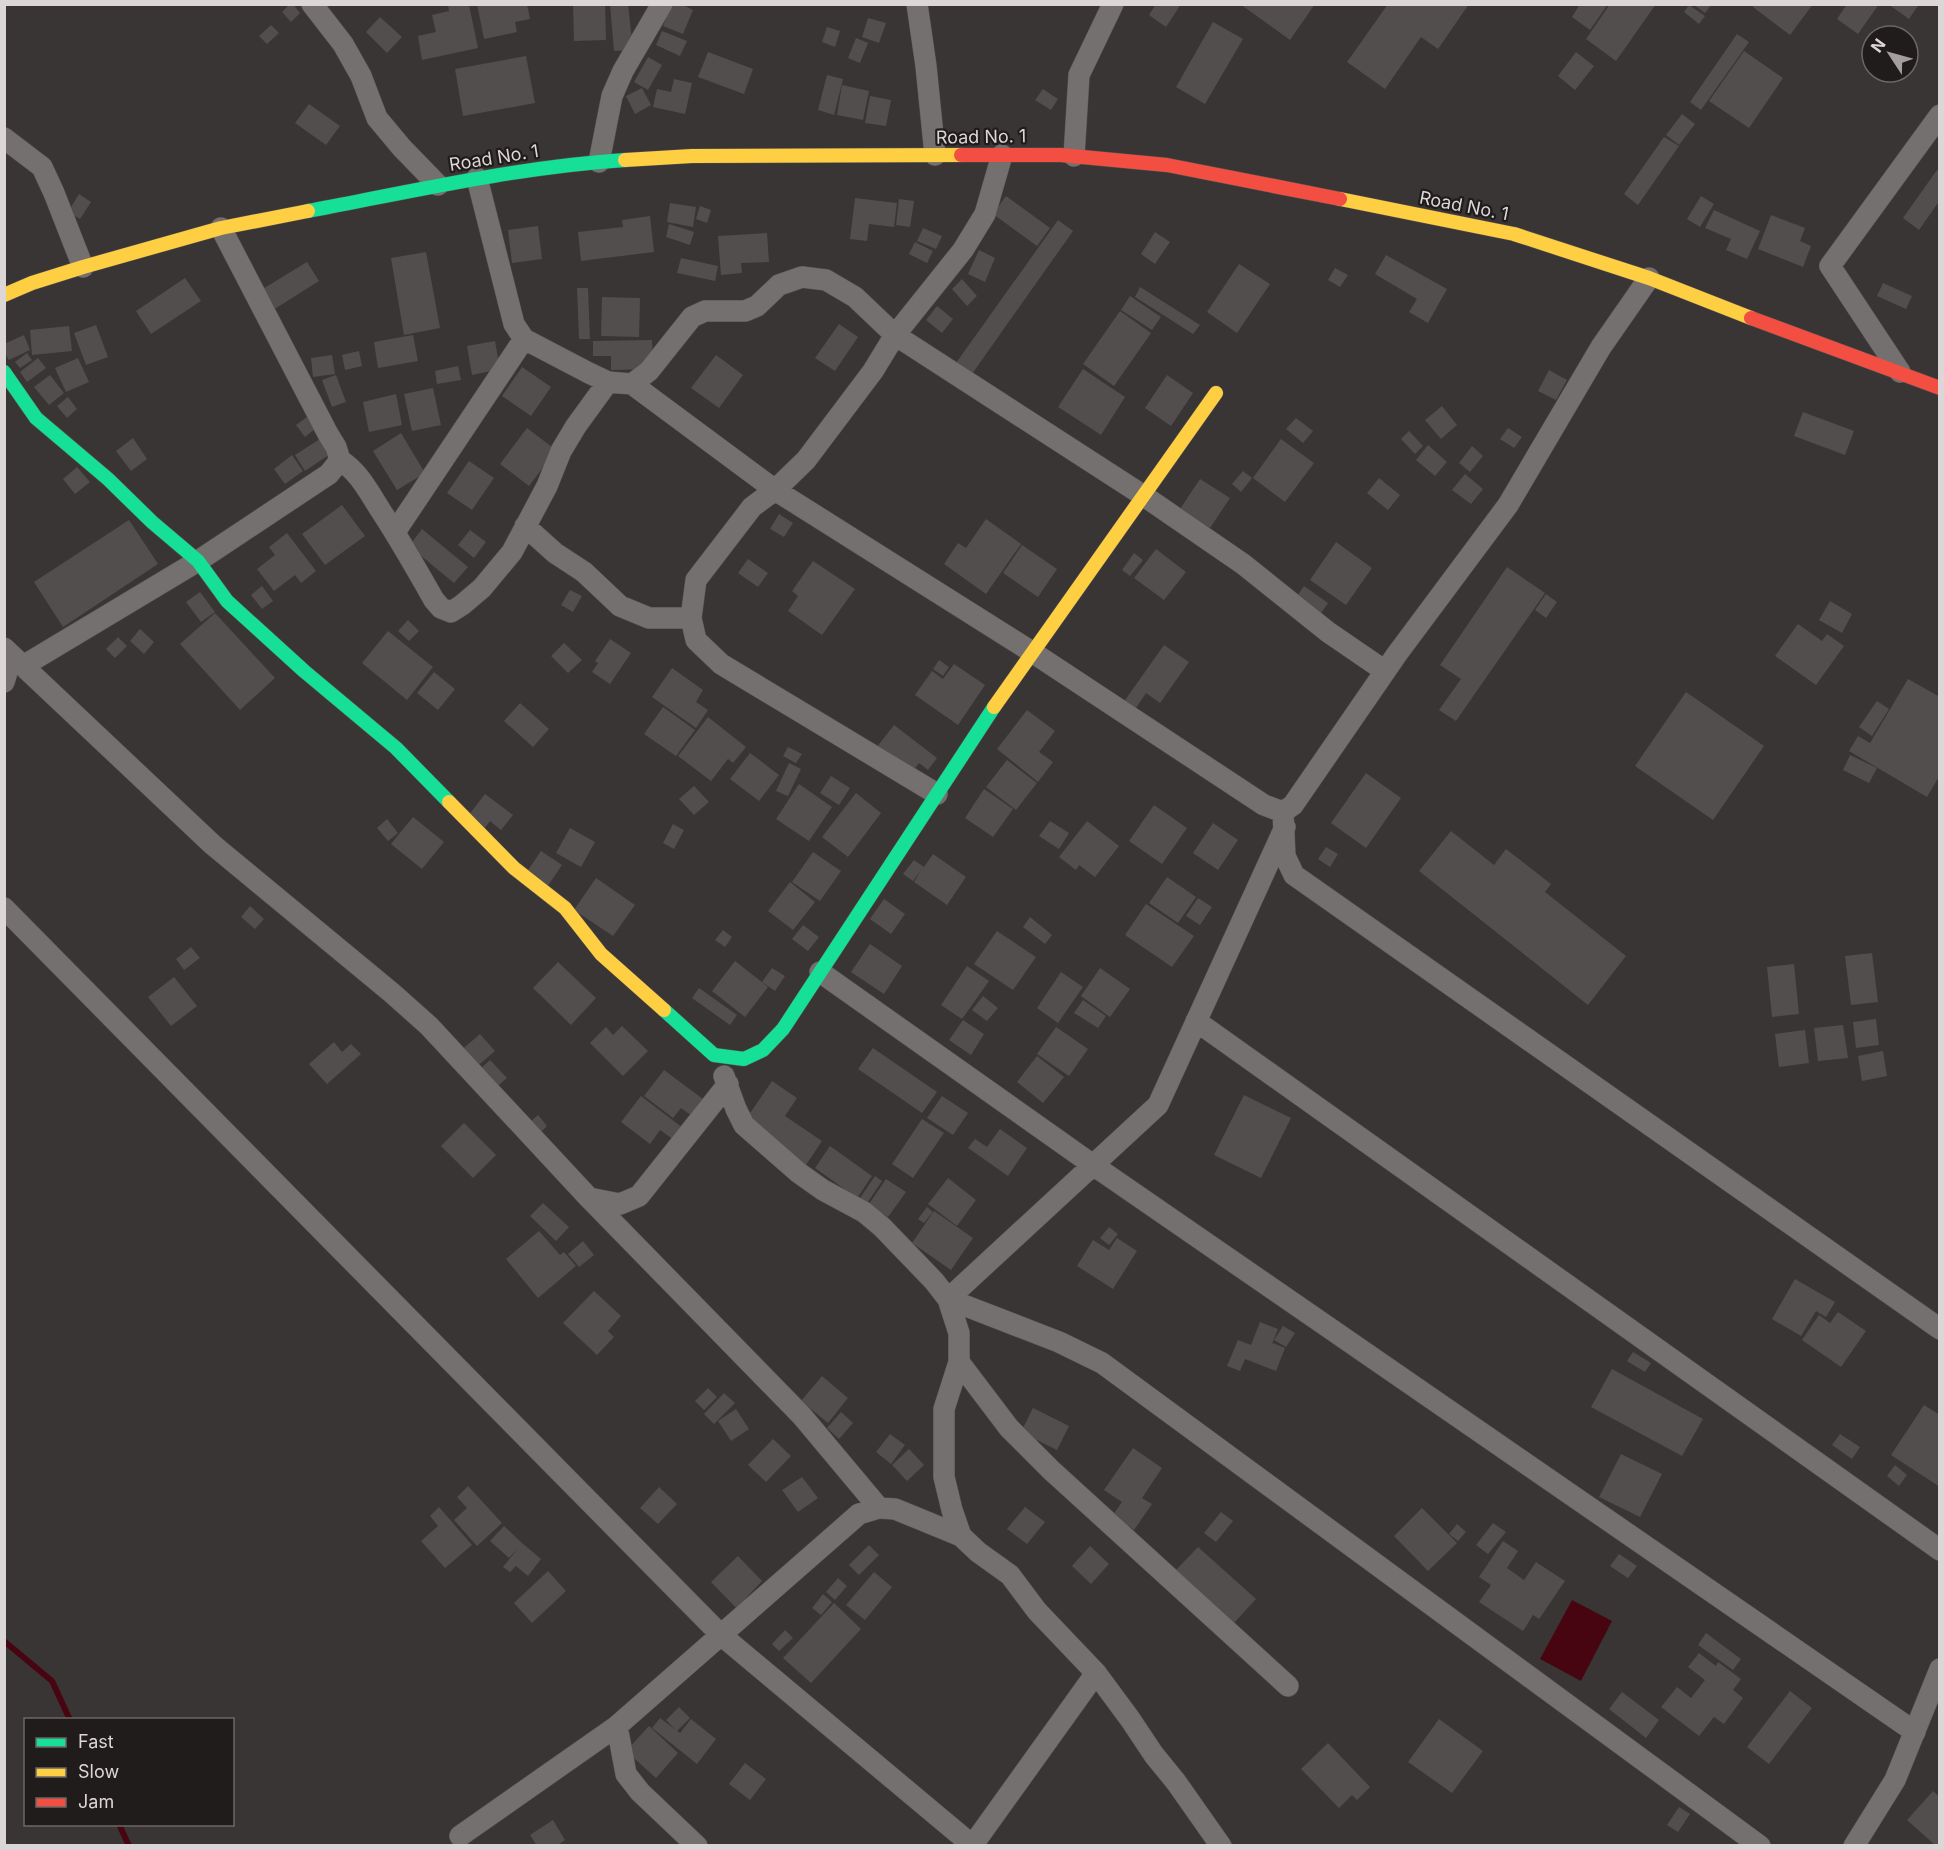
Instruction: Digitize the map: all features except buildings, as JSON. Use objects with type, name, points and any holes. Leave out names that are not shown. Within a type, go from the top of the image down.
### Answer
[{"type":"main road","name":"Road No. 1","points":[[4,294],[83,267],[221,228],[477,178],[599,162],[692,156],[1047,154],[1167,165],[1514,234],[1649,278],[1712,304],[1940,388]]},
{"type":"main road","points":[[4,372],[36,418],[108,479],[152,522],[198,561],[227,601],[396,748],[514,868],[565,909],[601,954],[714,1055],[744,1059],[763,1050],[783,1029],[975,734],[1216,393]]},
{"type":"street","points":[[312,4],[343,44],[361,76],[377,118],[438,185]]},
{"type":"street","points":[[599,162],[612,96],[623,71],[662,4]]},
{"type":"street","points":[[917,4],[926,66],[934,155]]},
{"type":"street","points":[[1074,156],[1079,75],[1113,4]]},
{"type":"street","points":[[1900,372],[1830,266],[1940,115]]},
{"type":"street","points":[[4,138],[42,167],[83,267]]},
{"type":"street","points":[[937,794],[721,664],[696,640],[691,618],[696,580],[752,507],[776,490],[806,460],[873,371],[895,335],[969,241],[984,214],[1002,155]]},
{"type":"street","points":[[477,178],[514,324],[524,339],[608,382],[632,384],[776,490],[1032,652],[1284,819]]},
{"type":"street","points":[[221,228],[336,447],[340,460],[360,478],[434,600],[441,608],[451,612],[482,588],[512,552],[547,486],[561,451],[608,382]]},
{"type":"street","points":[[632,384],[649,371],[692,317],[705,311],[744,311],[757,306],[779,285],[802,277],[826,280],[855,297],[895,335],[1144,496],[1243,564],[1328,632],[1385,671]]},
{"type":"street","points":[[948,1299],[1158,1105],[1284,819],[1385,671],[1508,505],[1600,347],[1649,278]]},
{"type":"street","points":[[394,532],[524,339]]},
{"type":"street","points":[[4,682],[14,657],[198,561],[329,474],[340,460]]},
{"type":"street","points":[[525,526],[555,553],[584,572],[620,606],[649,618],[691,618]]},
{"type":"street","points":[[14,657],[213,845],[393,993],[429,1026],[589,1198],[802,1416],[879,1508]]},
{"type":"street","points":[[1284,819],[1285,856],[1294,875],[1940,1329]]},
{"type":"street","points":[[4,908],[721,1635],[972,1845],[1096,1673]]},
{"type":"street","points":[[820,972],[1093,1165],[1914,1732]]},
{"type":"street","points":[[1196,1021],[1940,1550]]},
{"type":"street","points":[[714,1055],[729,1084],[736,1109],[744,1125],[799,1173],[823,1190],[864,1212],[882,1227],[934,1281],[948,1299],[959,1333],[959,1362],[944,1409],[944,1477],[961,1536]]},
{"type":"street","points":[[589,1198],[620,1204],[639,1196],[729,1084]]},
{"type":"street","points":[[948,1299],[1059,1342],[1102,1363],[1760,1845]]},
{"type":"street","points":[[959,1362],[1008,1428],[1288,1686]]},
{"type":"street","points":[[459,1836],[617,1726],[859,1514],[879,1508],[895,1509],[961,1536],[978,1552],[1010,1575],[1037,1611],[1096,1673],[1221,1845]]},
{"type":"street","points":[[1854,1845],[1895,1780],[1940,1669]]},
{"type":"street","points":[[617,1726],[626,1774],[640,1792],[697,1845]]},
{"type":"shaded area","points":[[1572,1600],[1612,1621],[1581,1681],[1540,1659]]},
{"type":"waterway","points":[[4,1641],[52,1681],[69,1718]]},
{"type":"waterway","points":[[120,1826],[129,1846]]},
{"type":"traffic: fast","points":[[308,211],[505,174],[625,160]]},
{"type":"traffic: fast","points":[[4,372],[36,418],[108,479],[152,522],[198,561],[227,601],[304,671],[396,748],[449,802]]},
{"type":"traffic: fast","points":[[664,1010],[714,1055],[744,1059],[763,1050],[783,1029],[994,707]]},
{"type":"traffic: slow","points":[[625,160],[692,156],[961,155]]},
{"type":"traffic: slow","points":[[1340,199],[1514,234],[1649,278],[1751,318]]},
{"type":"traffic: slow","points":[[4,295],[32,283],[83,267],[221,228],[308,211]]},
{"type":"traffic: slow","points":[[994,707],[1216,393]]},
{"type":"traffic: slow","points":[[449,802],[514,868],[565,908],[601,954],[664,1010]]},
{"type":"traffic: jam","points":[[961,155],[1061,155],[1167,165],[1340,199]]},
{"type":"traffic: jam","points":[[1751,318],[1940,388]]}]
